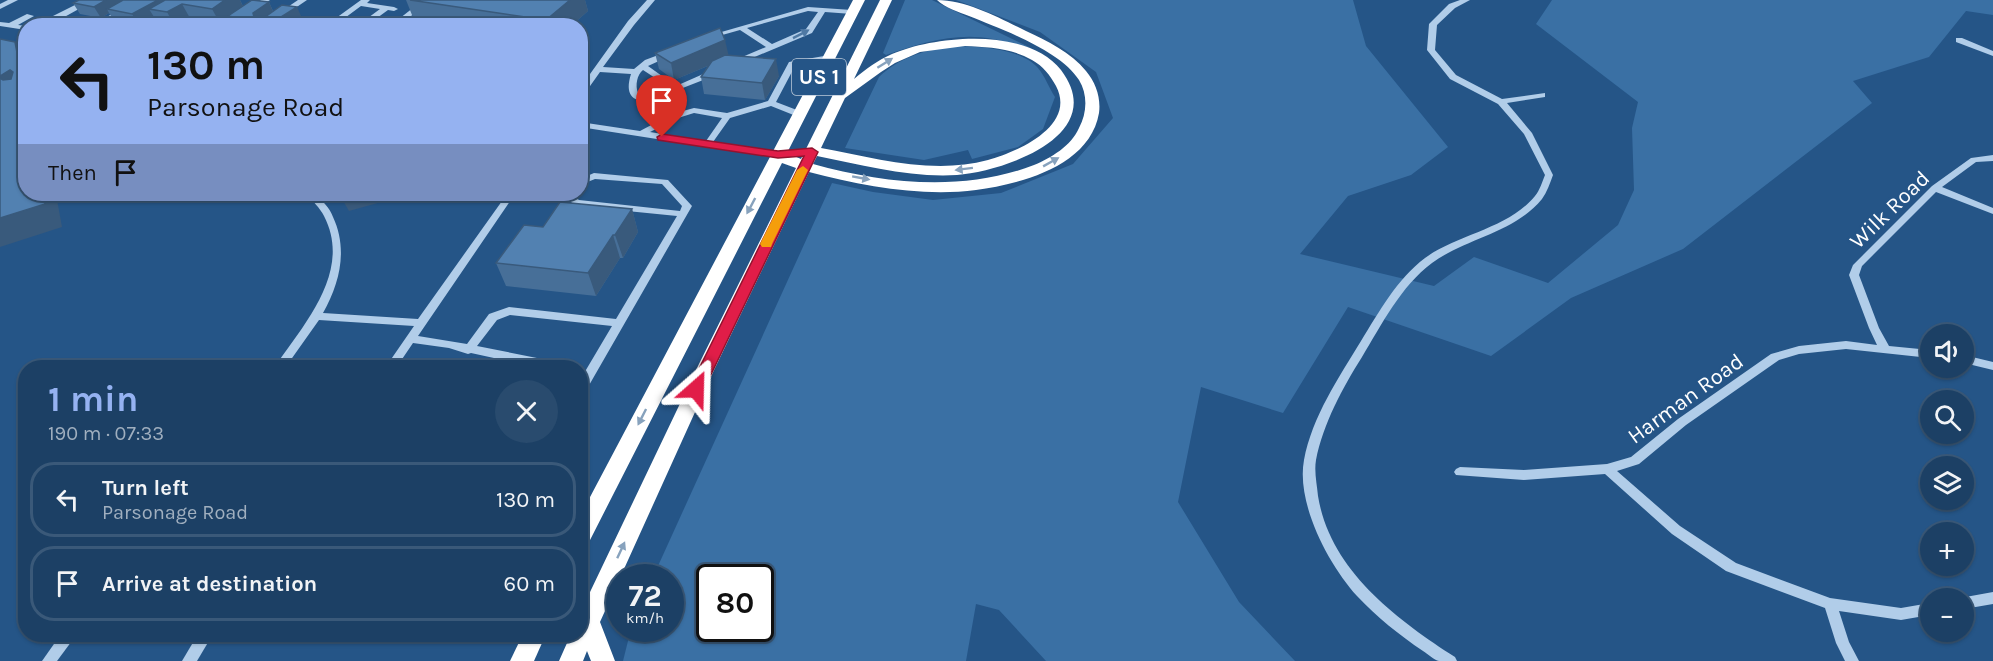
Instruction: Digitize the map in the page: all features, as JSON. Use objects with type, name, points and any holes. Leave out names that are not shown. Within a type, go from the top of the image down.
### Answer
[{"type":"highway","name":"US 1","points":[[588,620],[706,368],[886,0]]},
{"type":"highway","points":[[808,160],[915,188],[964,188],[1011,179],[1033,171],[1066,153],[1079,139],[1088,126],[1094,102],[1091,89],[1077,69],[1039,44],[943,0]]},
{"type":"highway","name":"US 1","points":[[588,514],[856,6]]},
{"type":"highway","points":[[778,155],[808,160],[937,171],[978,167],[1019,155],[1035,146],[1060,123],[1066,101],[1060,80],[1042,62],[1006,46],[972,41],[936,44],[899,55],[880,66],[838,98]]},
{"type":"highway","points":[[588,620],[603,661]]},
{"type":"highway","points":[[522,661],[530,642]]},
{"type":"highway","name":"US 1","points":[[571,661],[579,642]]},
{"type":"street","points":[[0,7],[14,0]]},
{"type":"street","points":[[56,18],[101,0]]},
{"type":"street","points":[[109,18],[140,0]]},
{"type":"street","points":[[238,18],[266,0]]},
{"type":"street","points":[[275,18],[303,0]]},
{"type":"street","points":[[404,18],[428,0]]},
{"type":"street","points":[[588,83],[651,0]]},
{"type":"street","points":[[1450,661],[1417,640],[1368,601],[1333,556],[1316,511],[1309,471],[1318,433],[1352,363],[1393,300],[1427,262],[1468,237],[1514,219],[1539,198],[1549,175],[1528,133],[1501,102],[1453,77],[1431,50],[1433,24],[1452,6],[1466,0]]},
{"type":"street","points":[[340,18],[363,2],[394,9],[381,18]]},
{"type":"street","points":[[699,40],[808,9],[823,10],[856,6]]},
{"type":"street","points":[[372,18],[387,8]]},
{"type":"street","points":[[162,18],[175,10]]},
{"type":"street","points":[[729,66],[809,31],[823,10]]},
{"type":"street","points":[[70,18],[77,14]]},
{"type":"street","points":[[26,18],[30,16]]},
{"type":"street","points":[[10,26],[18,22]]},
{"type":"street","points":[[0,24],[18,27]]},
{"type":"street","points":[[741,28],[771,48]]},
{"type":"street","points":[[1959,40],[1993,54]]},
{"type":"street","points":[[0,47],[18,50]]},
{"type":"street","points":[[656,98],[639,98],[632,93],[636,72],[643,66],[680,48]]},
{"type":"street","points":[[771,103],[792,64],[830,57]]},
{"type":"street","points":[[643,66],[675,89],[718,70]]},
{"type":"street","points":[[598,69],[636,72]]},
{"type":"street","points":[[1501,102],[1542,94]]},
{"type":"street","points":[[639,134],[694,110],[727,116],[771,103],[799,114]]},
{"type":"street","points":[[708,144],[727,116]]},
{"type":"street","points":[[588,125],[778,155]]},
{"type":"street","name":"Wilk Road","points":[[1884,347],[1874,328],[1854,275],[1858,265],[1935,188],[1974,160],[1993,158]]},
{"type":"street","points":[[588,179],[594,176],[665,182],[687,206],[588,379]]},
{"type":"street","points":[[1935,188],[1993,211]]},
{"type":"street","points":[[285,360],[317,316],[335,273],[338,243],[336,232],[324,206],[319,201]]},
{"type":"street","points":[[396,360],[506,201]]},
{"type":"street","points":[[574,201],[683,214]]},
{"type":"street","points":[[468,350],[491,320],[506,312],[619,323]]},
{"type":"street","points":[[317,316],[421,323]]},
{"type":"street","points":[[410,339],[436,341],[518,360]]},
{"type":"street","name":"Harman Road","points":[[1460,472],[1524,475],[1606,469],[1635,460],[1682,422],[1775,357],[1799,350],[1827,346],[1884,347],[1920,352]]},
{"type":"street","points":[[1974,361],[1993,366]]},
{"type":"street","points":[[588,370],[593,371]]},
{"type":"street","points":[[1606,469],[1676,530],[1731,567],[1830,604],[1901,614],[1920,611]]},
{"type":"street","points":[[1974,601],[1993,598]]},
{"type":"street","points":[[1830,604],[1843,643],[1852,661]]},
{"type":"street","points":[[49,661],[64,642]]},
{"type":"street","points":[[189,661],[201,642]]},
{"type":"shaded area","points":[[905,0],[932,0],[1029,47],[993,39],[966,37],[925,43],[886,55],[883,53]]},
{"type":"shaded area","points":[[956,0],[1353,0],[1366,46],[1448,147],[1411,175],[1348,196],[1300,254],[1434,286],[1474,257],[1548,283],[1618,225],[1634,190],[1632,128],[1638,102],[1536,24],[1552,0],[1993,0],[1993,15],[1966,11],[1929,57],[1853,81],[1872,103],[1683,249],[1571,298],[1491,356],[1348,307],[1283,413],[1201,387],[1178,502],[1239,602],[1295,661],[1046,661],[999,610],[976,604],[966,661],[623,661],[628,642],[684,642],[684,564],[659,564],[832,183],[873,192],[933,200],[1001,193],[1073,164],[1113,118],[1096,72],[1040,32]]},
{"type":"shaded area","points":[[947,46],[996,49],[1030,61],[1038,68],[1055,97],[1043,129],[1018,147],[972,159],[968,150],[924,160],[845,148],[879,77],[894,65],[911,57]]},
{"type":"building","points":[[79,0],[106,0],[94,7],[73,3]]},
{"type":"building","points":[[123,0],[158,0],[132,14],[107,9]]},
{"type":"building","points":[[165,0],[225,0],[212,9],[182,4],[167,12],[149,9]]},
{"type":"building","points":[[252,0],[269,2],[253,13],[254,17],[265,17],[282,5],[297,7],[280,18],[228,16]]},
{"type":"building","points":[[410,0],[570,0],[548,18],[532,18]]},
{"type":"building","points":[[720,28],[725,40],[671,63],[655,53]]},
{"type":"building","points":[[0,39],[15,42],[18,57],[18,201],[44,201],[45,204],[0,218],[0,78],[11,79],[13,72],[10,70],[0,76]]},
{"type":"building","points":[[725,55],[776,59],[762,83],[701,77],[712,61]]},
{"type":"building","points":[[560,202],[632,209],[588,273],[496,263],[524,225],[543,227]]},
{"type":"slow traffic","points":[[766,244],[803,170]]},
{"type":"route","points":[[662,137],[778,155],[812,152],[696,389]]}]
